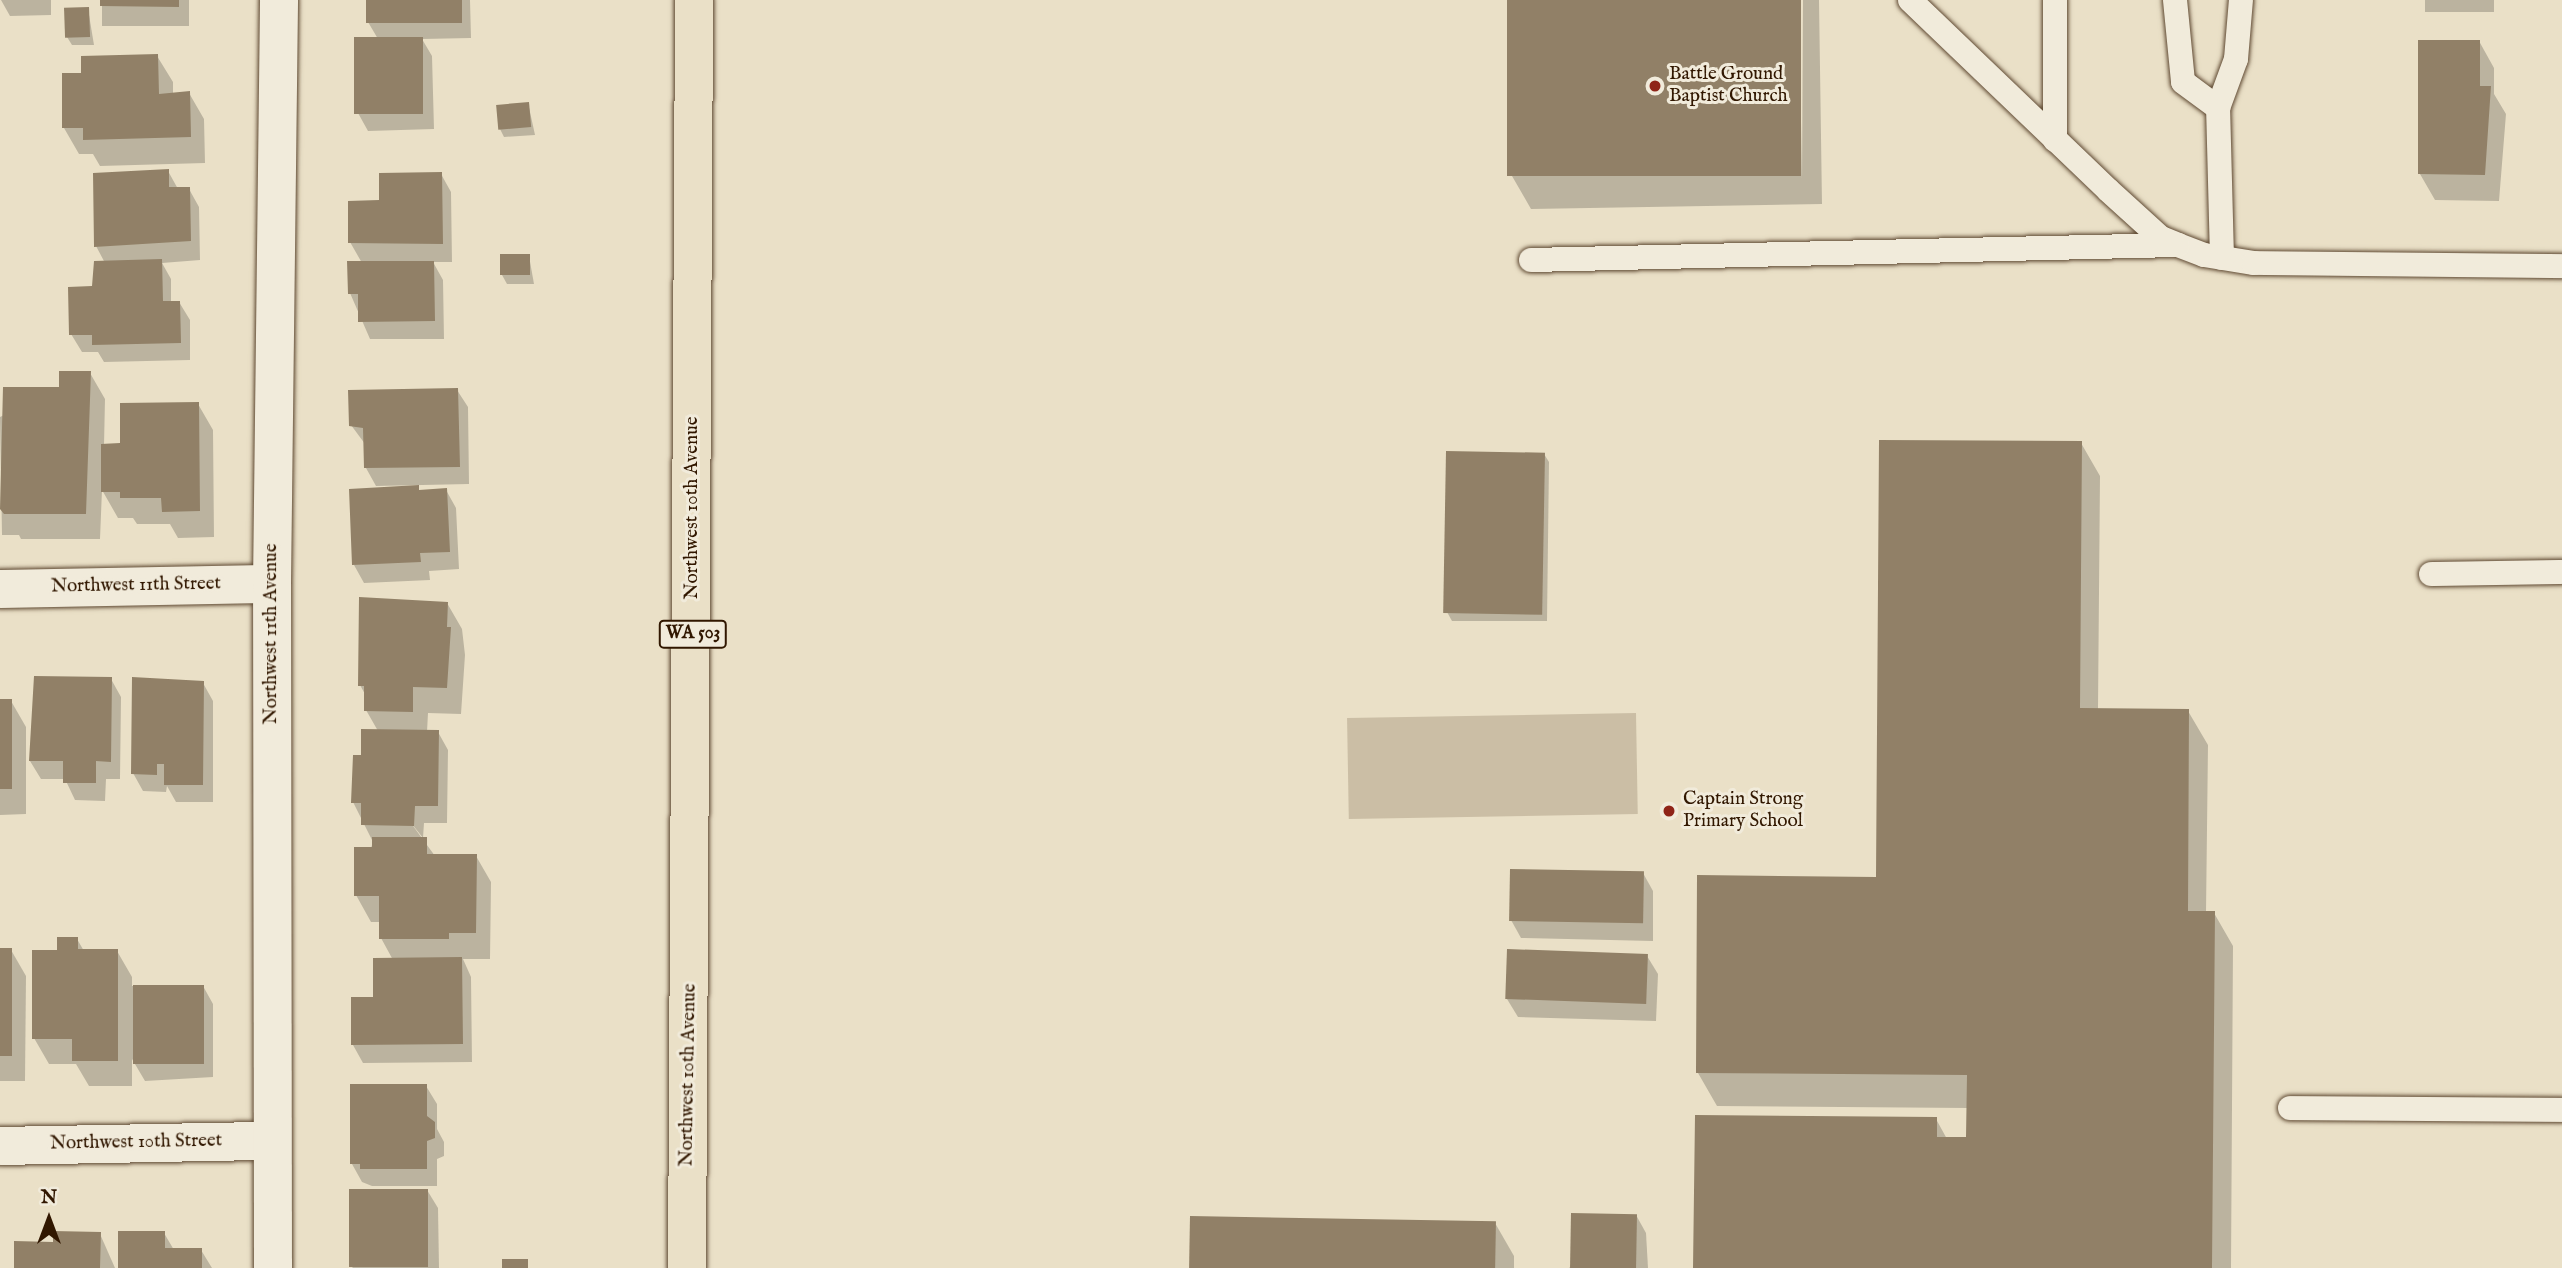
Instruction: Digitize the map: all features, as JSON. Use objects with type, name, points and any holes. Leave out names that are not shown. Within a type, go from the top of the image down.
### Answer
[{"type":"main road","name":"Northwest 10th Avenue","points":[[687,1268],[694,0]]},
{"type":"street","name":"Northwest 11th Avenue","points":[[273,1268],[272,584],[279,0]]},
{"type":"street","name":"Northwest 11th Street","points":[[0,589],[272,584]]},
{"type":"street","name":"Northwest 10th Street","points":[[0,1146],[272,1140]]},
{"type":"lane","points":[[1910,0],[2161,238],[2178,245],[2222,258],[2255,263],[2562,266]]},
{"type":"lane","points":[[2055,0],[2055,140]]},
{"type":"lane","points":[[2175,0],[2183,82],[2218,108]]},
{"type":"lane","points":[[2222,258],[2218,108],[2236,59],[2241,0]]},
{"type":"lane","points":[[1531,260],[2178,245]]},
{"type":"lane","points":[[2431,574],[2562,572]]},
{"type":"lane","points":[[2290,1108],[2562,1110]]},
{"type":"shaded area","points":[[1636,713],[1638,814],[1349,819],[1347,718]]},
{"type":"building","points":[[100,0],[179,0],[179,7],[100,6]]},
{"type":"building","points":[[366,0],[462,0],[462,23],[366,23]]},
{"type":"building","name":"Battle Ground Baptist Church","points":[[1507,0],[1801,0],[1801,176],[1507,176]]},
{"type":"building","points":[[89,7],[90,37],[65,38],[64,8]]},
{"type":"building","points":[[354,37],[423,37],[423,114],[354,114]]},
{"type":"building","points":[[2418,40],[2480,40],[2480,86],[2491,86],[2485,175],[2418,174]]},
{"type":"building","points":[[158,54],[159,94],[190,91],[191,137],[83,140],[83,128],[62,128],[62,73],[81,73],[81,56]]},
{"type":"building","points":[[529,102],[531,127],[498,130],[496,105]]},
{"type":"building","points":[[169,169],[169,187],[190,187],[191,241],[94,247],[93,173]]},
{"type":"building","points":[[442,172],[443,244],[348,243],[348,201],[379,200],[379,173]]},
{"type":"building","points":[[500,254],[530,254],[530,275],[500,275]]},
{"type":"building","points":[[162,259],[163,301],[180,301],[181,343],[92,345],[92,335],[69,335],[68,287],[92,286],[94,261]]},
{"type":"building","points":[[347,261],[434,261],[435,321],[358,322],[358,294],[348,294]]},
{"type":"building","points":[[59,371],[91,371],[86,514],[4,514],[0,509],[3,387],[59,387]]},
{"type":"building","points":[[458,388],[460,467],[364,468],[363,428],[349,426],[348,390]]},
{"type":"building","points":[[199,402],[200,511],[162,512],[161,498],[120,498],[120,492],[101,492],[101,444],[120,443],[120,403]]},
{"type":"building","points":[[1879,440],[2082,441],[2080,708],[2189,709],[2188,911],[2215,911],[2212,1268],[1693,1268],[1695,1115],[1937,1117],[1937,1137],[1966,1137],[1967,1075],[1696,1073],[1697,875],[1876,877]]},
{"type":"building","points":[[1446,451],[1545,453],[1542,615],[1443,613]]},
{"type":"building","points":[[419,485],[419,490],[447,488],[450,552],[420,553],[421,562],[352,565],[349,489]]},
{"type":"building","points":[[359,597],[448,602],[447,627],[451,627],[447,688],[413,687],[413,712],[364,711],[364,686],[358,686]]},
{"type":"building","points":[[34,676],[112,677],[111,762],[96,761],[96,783],[63,783],[63,761],[29,761]]},
{"type":"building","points":[[132,677],[204,681],[203,785],[164,785],[164,764],[157,764],[157,775],[131,774]]},
{"type":"building","points":[[0,699],[12,699],[12,789],[0,789]]},
{"type":"building","points":[[361,729],[439,730],[438,806],[415,806],[414,826],[361,825],[361,803],[351,803],[353,755],[361,755]]},
{"type":"building","points":[[372,837],[427,837],[427,854],[477,854],[476,933],[449,933],[449,939],[379,939],[379,896],[354,896],[354,847],[372,847]]},
{"type":"building","points":[[1510,869],[1644,871],[1643,923],[1509,921]]},
{"type":"building","points":[[57,937],[78,937],[78,949],[118,949],[118,1061],[72,1061],[72,1039],[32,1039],[32,950],[57,950]]},
{"type":"building","points":[[0,948],[12,948],[12,1056],[0,1056]]},
{"type":"building","points":[[1507,949],[1648,954],[1646,1004],[1505,999]]},
{"type":"building","points":[[462,957],[463,1044],[351,1045],[351,997],[373,997],[373,958]]},
{"type":"building","points":[[133,985],[204,985],[204,1064],[133,1064]]},
{"type":"building","points":[[350,1084],[427,1084],[427,1116],[435,1122],[435,1138],[427,1141],[427,1169],[360,1169],[360,1164],[350,1164]]},
{"type":"building","points":[[349,1189],[428,1189],[428,1267],[349,1267]]},
{"type":"building","points":[[1571,1213],[1637,1214],[1636,1268],[1570,1268]]},
{"type":"building","points":[[1190,1216],[1496,1221],[1495,1268],[1189,1268]]},
{"type":"building","points":[[53,1231],[101,1232],[100,1268],[14,1268],[14,1241],[53,1242]]},
{"type":"building","points":[[118,1231],[165,1231],[165,1248],[202,1248],[202,1268],[118,1268]]},
{"type":"building","points":[[502,1259],[528,1259],[528,1268],[502,1268]]},
{"type":"place","name":"Battle Ground Baptist Church","points":[[1655,86]]},
{"type":"place","name":"Captain Strong Primary School","points":[[1669,811]]}]
